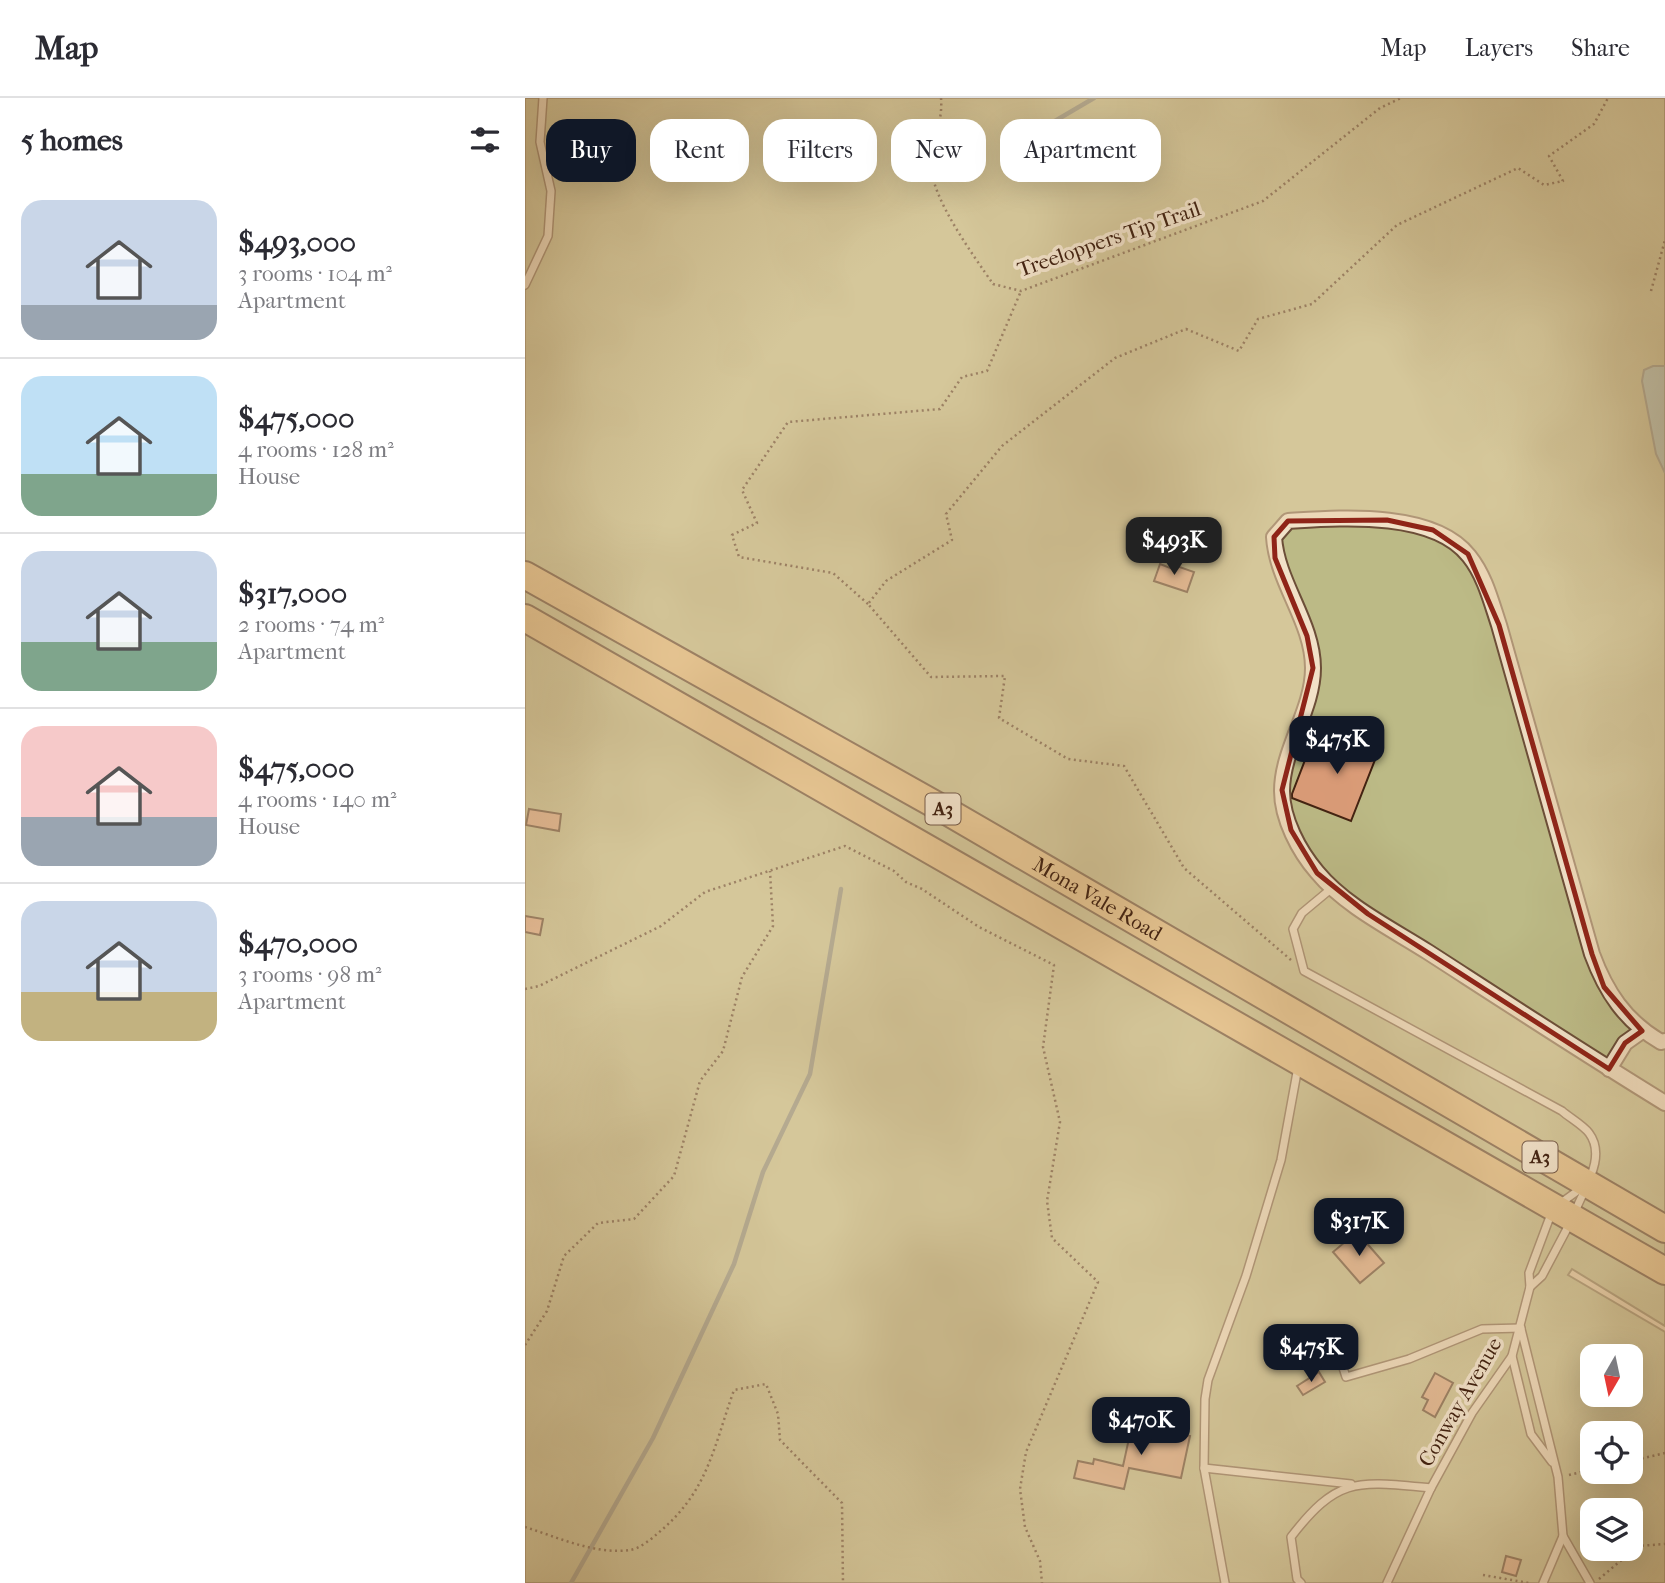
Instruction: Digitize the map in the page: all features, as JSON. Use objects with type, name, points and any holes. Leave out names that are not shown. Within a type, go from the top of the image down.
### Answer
[{"type":"highway","name":"Mona Vale Road","points":[[525,575],[943,809],[1665,1229]]},
{"type":"highway","name":"Mona Vale Road","points":[[525,618],[1665,1271]]},
{"type":"street","points":[[1665,1041],[1643,1031],[1604,987],[1592,954],[1486,585],[1468,554],[1433,530],[1387,520],[1338,518],[1288,521],[1274,537],[1275,558],[1307,636],[1313,668],[1306,705],[1282,790],[1285,810],[1300,847],[1317,873],[1332,888],[1665,1103]]},
{"type":"street","points":[[1609,1069],[1625,1043],[1643,1031]]},
{"type":"lane","points":[[525,285],[548,236],[551,191],[540,142],[543,98]]},
{"type":"lane","points":[[1332,888],[1302,913],[1293,929],[1304,971],[1563,1111],[1589,1133],[1596,1150],[1595,1163],[1586,1184],[1563,1213],[1542,1232],[1529,1273],[1530,1287],[1521,1328],[1482,1329],[1409,1359],[1346,1377],[1339,1355]]},
{"type":"lane","points":[[1225,1583],[1205,1468],[1208,1380],[1246,1276],[1281,1160],[1299,1060]]},
{"type":"lane","points":[[1530,1287],[1542,1276],[1563,1213],[1586,1184]]},
{"type":"lane","name":"Conway Avenue","points":[[1387,1583],[1431,1488],[1472,1413],[1512,1356],[1521,1328]]},
{"type":"lane","name":"Conway Avenue","points":[[1521,1328],[1558,1477],[1563,1536],[1592,1583]]},
{"type":"lane","points":[[1512,1356],[1531,1434],[1555,1466]]},
{"type":"lane","points":[[1205,1468],[1352,1484],[1431,1488]]},
{"type":"lane","points":[[1301,1583],[1297,1579],[1291,1538],[1327,1497],[1352,1484]]},
{"type":"lane","points":[[1543,1583],[1563,1536]]},
{"type":"path","name":"Treeloppers Tip Trail","points":[[940,98],[942,114],[931,165],[942,199],[957,232],[993,284],[1021,291],[1263,201],[1380,108],[1401,98]]},
{"type":"path","points":[[868,604],[886,580],[951,540],[946,514],[1002,446],[1115,358],[1186,329],[1239,351],[1258,319],[1312,304],[1397,225],[1518,168],[1544,185],[1563,181],[1549,156],[1594,124],[1608,98]]},
{"type":"path","points":[[1651,291],[1665,240]]},
{"type":"path","points":[[1021,291],[987,371],[962,377],[940,409],[788,422],[742,490],[757,523],[732,535],[739,556],[833,573],[868,604],[931,677],[1005,676],[999,718],[1068,759],[1124,766],[1184,868],[1304,971]]},
{"type":"path","points":[[525,989],[540,986],[661,926],[705,892],[845,846],[894,871],[979,927],[1054,965],[1043,1046],[1060,1122],[1048,1201],[1052,1238],[1098,1282],[1026,1452],[1020,1489],[1025,1527],[1040,1561],[1042,1583]]},
{"type":"path","points":[[525,1345],[547,1311],[564,1256],[597,1223],[634,1219],[674,1177],[700,1081],[723,1051],[742,977],[773,926],[770,871]]},
{"type":"path","points":[[525,1527],[593,1548],[631,1550],[649,1541],[681,1514],[706,1474],[734,1390],[766,1384],[778,1414],[780,1440],[842,1503],[843,1583]]},
{"type":"path","points":[[1643,1458],[1665,1453]]},
{"type":"path","points":[[1558,1477],[1580,1472]]},
{"type":"path","points":[[1592,1583],[1638,1546],[1665,1544]]},
{"type":"path","points":[[1483,1574],[1529,1583]]},
{"type":"highlighted area","points":[[1387,520],[1433,530],[1468,554],[1499,625],[1592,954],[1604,987],[1642,1031],[1625,1043],[1609,1069],[1368,914],[1317,873],[1291,830],[1282,790],[1313,668],[1307,636],[1275,558],[1274,537],[1288,521]]},
{"type":"shaded area","points":[[525,98],[1665,98],[1665,1326],[1572,1269],[1568,1275],[1665,1332],[1665,1583],[525,1583]]},
{"type":"water","points":[[1653,366],[1665,366],[1665,473],[1656,454],[1642,381],[1644,370]]},
{"type":"building","points":[[1160,564],[1170,568],[1171,564],[1194,572],[1187,592],[1154,581]]},
{"type":"building","points":[[1352,730],[1382,742],[1351,821],[1292,798],[1292,794],[1310,747],[1327,754],[1332,743],[1345,748]]},
{"type":"building","points":[[529,809],[561,814],[559,831],[526,825]]},
{"type":"building","points":[[525,916],[543,919],[540,935],[525,932]]},
{"type":"building","points":[[1357,1232],[1384,1263],[1360,1283],[1333,1252]]},
{"type":"building","points":[[1319,1372],[1325,1382],[1303,1395],[1297,1386]]},
{"type":"building","points":[[1435,1373],[1453,1383],[1435,1417],[1423,1410],[1428,1400],[1422,1397]]},
{"type":"building","points":[[1133,1420],[1149,1424],[1149,1427],[1190,1436],[1181,1478],[1129,1468],[1124,1489],[1074,1478],[1078,1461],[1093,1464],[1094,1459],[1123,1466]]},
{"type":"building","points":[[1506,1556],[1521,1560],[1516,1576],[1502,1572]]},
{"type":"waterway","points":[[1058,119],[1094,98]]},
{"type":"waterway","points":[[571,1583],[653,1438],[734,1264],[763,1172],[810,1074],[841,889]]}]
